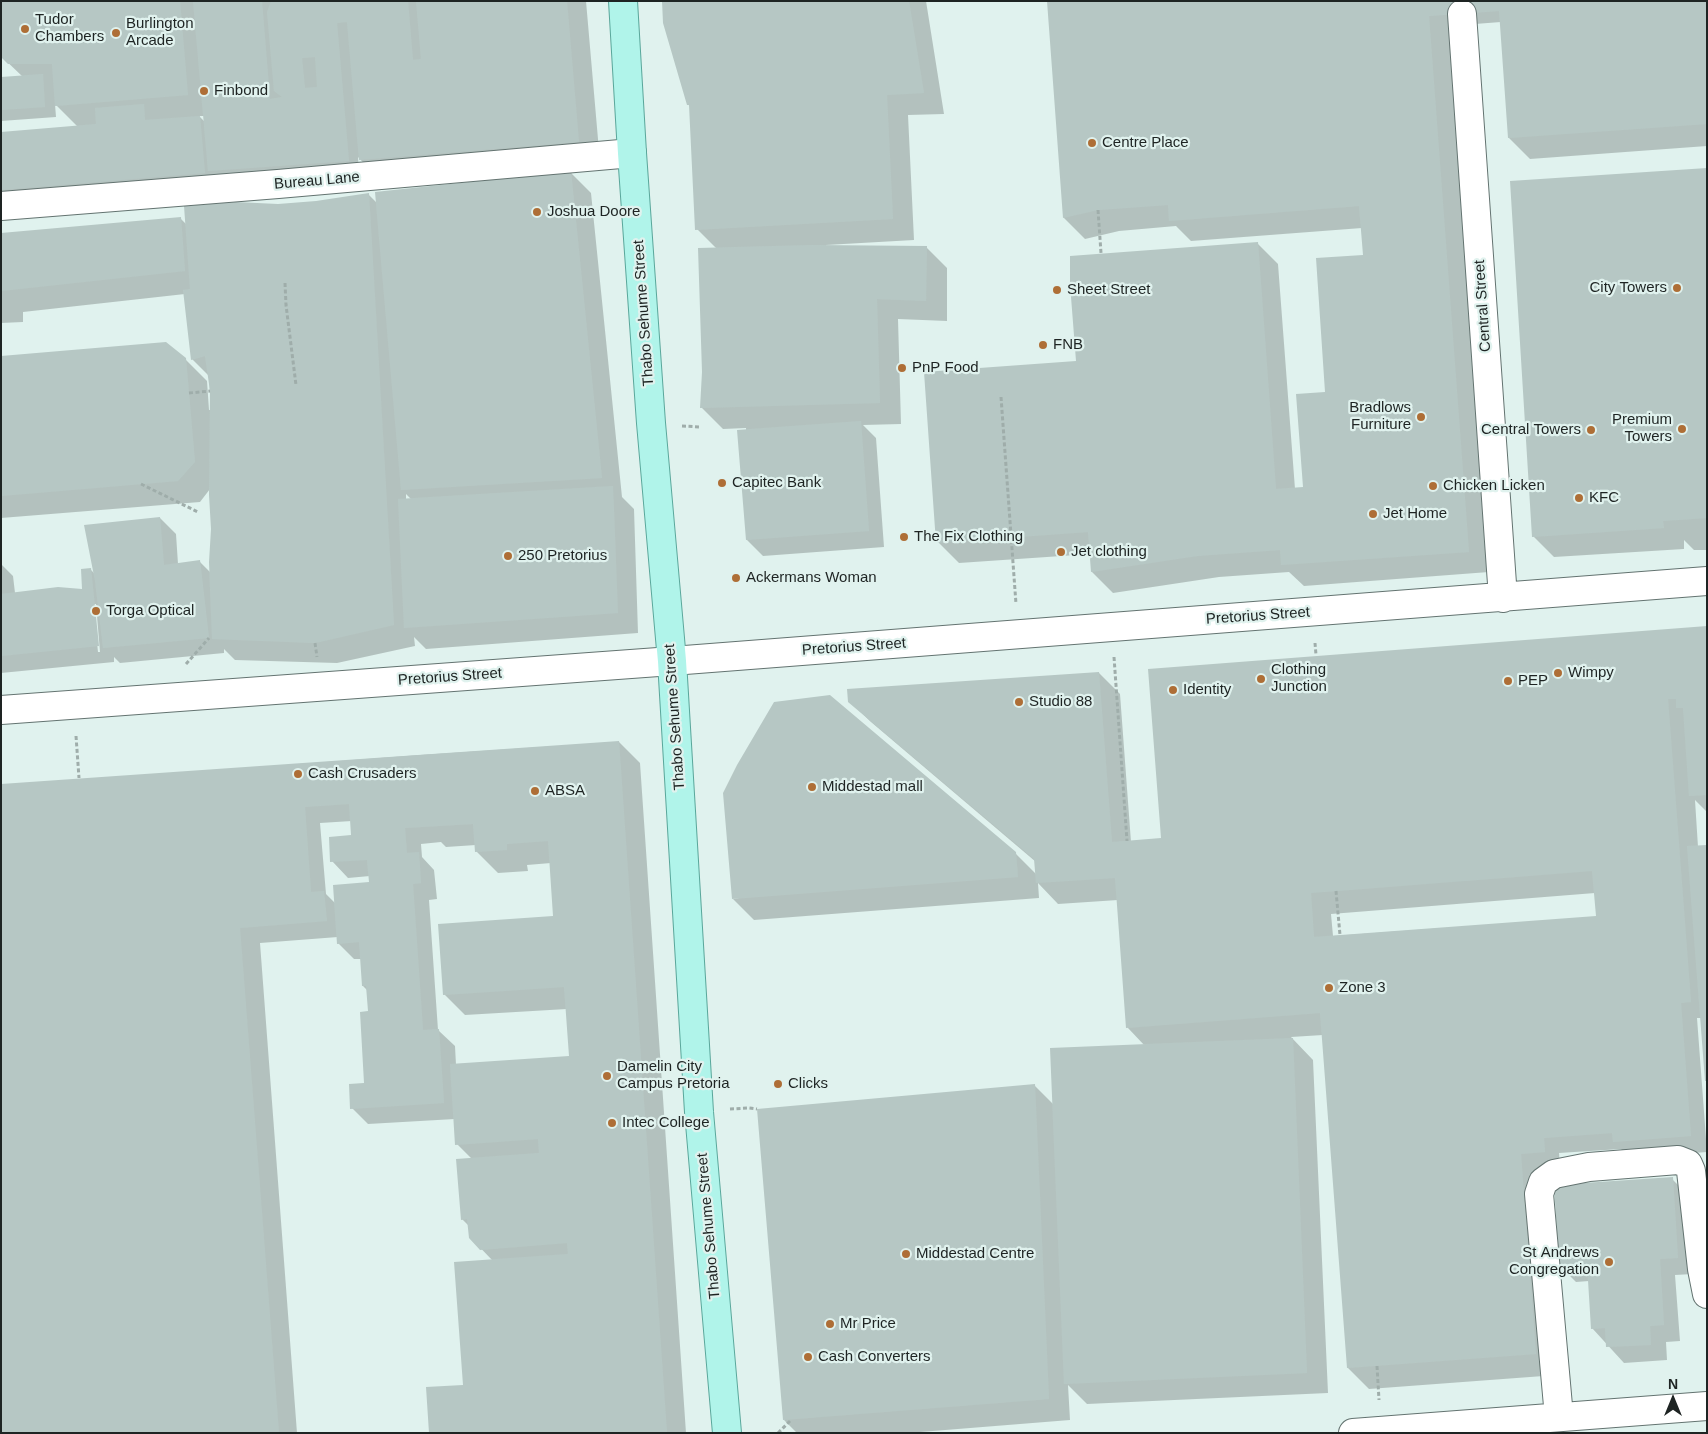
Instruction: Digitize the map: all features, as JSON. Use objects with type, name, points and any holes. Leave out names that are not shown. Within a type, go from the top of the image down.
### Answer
[{"type":"main road","name":"Thabo Sehume Street","points":[[623,1],[651,424],[672,661],[700,1112],[727,1433]]},
{"type":"street","name":"Central Street","points":[[1462,14],[1504,598]]},
{"type":"street","name":"Bureau Lane","points":[[1,206],[632,153]]},
{"type":"street","name":"Pretorius Street","points":[[1,710],[672,661],[1707,581]]},
{"type":"street","points":[[1559,1417],[1539,1194],[1543,1182],[1554,1174],[1590,1167],[1678,1160],[1688,1164],[1691,1171],[1702,1269],[1707,1294]]},
{"type":"street","points":[[1352,1433],[1707,1406]]},
{"type":"path","points":[[1098,210],[1101,253]]},
{"type":"path","points":[[285,283],[296,385]]},
{"type":"path","points":[[189,393],[210,391]]},
{"type":"path","points":[[1001,397],[1015,595]]},
{"type":"path","points":[[141,484],[198,512]]},
{"type":"path","points":[[1112,627],[1127,841]]},
{"type":"path","points":[[73,705],[79,778]]},
{"type":"path","points":[[1336,891],[1340,935]]},
{"type":"path","points":[[749,1108],[757,1109]]},
{"type":"path","points":[[778,1433],[791,1420]]},
{"type":"building","name":"Burlington Arcade","points":[[1,1],[180,1],[188,95],[55,106],[52,64],[8,64],[1,57]]},
{"type":"building","points":[[193,1],[262,1],[270,99],[282,97],[274,91],[267,12],[271,1],[408,1],[413,60],[421,59],[416,1],[567,1],[579,142],[359,160],[347,22],[337,23],[349,161],[208,171]],"holes":[[[315,57],[317,87],[305,88],[302,58]]]},
{"type":"building","points":[[662,1],[909,1],[924,93],[887,95],[893,219],[695,230],[689,105],[687,105],[663,23]]},
{"type":"building","points":[[1047,1],[1707,1],[1707,124],[1508,138],[1499,11],[1429,16],[1469,552],[1281,565],[1280,550],[1197,556],[1091,572],[1088,532],[936,543],[924,372],[1076,361],[1070,284],[1070,256],[1258,242],[1276,489],[1303,487],[1296,394],[1325,392],[1316,258],[1363,255],[1359,206],[1169,221],[1168,205],[1098,210],[1063,218]]},
{"type":"building","points":[[43,74],[45,107],[1,110],[1,77]]},
{"type":"building","points":[[144,104],[145,120],[200,116],[205,173],[1,190],[1,132],[96,124],[95,108]]},
{"type":"building","points":[[1707,168],[1707,518],[1663,521],[1664,528],[1532,537],[1510,181]]},
{"type":"building","points":[[571,171],[602,478],[401,490],[375,192]]},
{"type":"building","points":[[369,193],[394,625],[315,643],[212,639],[209,562],[211,529],[209,495],[210,391],[205,356],[191,360],[183,290],[190,289],[184,206],[236,202],[278,204],[316,201]]},
{"type":"building","points":[[181,217],[185,271],[1,291],[1,233]]},
{"type":"building","points":[[814,245],[927,246],[926,301],[877,299],[880,403],[700,408],[702,372],[698,248]]},
{"type":"building","points":[[166,342],[186,358],[195,462],[178,481],[1,496],[1,356]]},
{"type":"building","points":[[861,421],[869,531],[746,540],[737,430]]},
{"type":"building","name":"250 Pretorius","points":[[613,486],[618,613],[404,628],[398,499]]},
{"type":"building","points":[[160,517],[164,565],[200,560],[209,638],[103,648],[95,581],[84,525]]},
{"type":"building","points":[[91,568],[99,646],[1,656],[1,594],[58,587],[82,589],[81,569]]},
{"type":"building","points":[[1707,626],[1707,795],[1689,796],[1683,708],[1676,708],[1676,699],[1668,699],[1691,1002],[1681,1003],[1691,1136],[1613,1142],[1612,1133],[1544,1138],[1545,1152],[1521,1154],[1536,1354],[1347,1368],[1320,1013],[1126,1028],[1115,878],[1036,883],[1034,859],[848,702],[847,689],[1099,672],[1112,842],[1161,838],[1148,669]],"holes":[[[1592,871],[1596,916],[1314,937],[1311,893]]]},
{"type":"building","points":[[830,695],[1016,852],[1018,877],[732,899],[723,793],[774,702]]},
{"type":"building","points":[[619,741],[667,1433],[429,1433],[426,1387],[463,1385],[454,1262],[568,1254],[567,1243],[480,1250],[469,1238],[467,1219],[461,1220],[456,1159],[539,1153],[538,1139],[455,1145],[450,1064],[569,1056],[564,987],[443,995],[438,924],[553,916],[548,841],[507,844],[507,850],[475,852],[473,824],[405,828],[407,853],[419,852],[421,883],[413,884],[423,1030],[439,1029],[444,1103],[350,1109],[349,1084],[364,1083],[360,1012],[368,1011],[366,986],[362,986],[359,942],[337,944],[333,885],[369,882],[367,860],[330,862],[329,837],[351,835],[349,804],[305,807],[311,892],[324,891],[327,921],[240,928],[279,1433],[1,1433],[1,784]]},
{"type":"building","points":[[1707,845],[1707,1081],[1705,1081],[1687,846]]},
{"type":"building","points":[[1293,1038],[1307,1373],[1064,1384],[1050,1048]]},
{"type":"building","name":"Middestad Centre","points":[[1035,1084],[1049,1399],[783,1420],[757,1109]]},
{"type":"building","name":"St Andrews Congregation","points":[[1673,1177],[1678,1258],[1660,1259],[1664,1325],[1650,1326],[1651,1345],[1606,1347],[1605,1328],[1591,1329],[1587,1264],[1559,1266],[1554,1185]]},
{"type":"place","name":"Tudor Chambers","points":[[25,29]]},
{"type":"place","name":"Burlington Arcade","points":[[116,33]]},
{"type":"place","name":"Finbond","points":[[204,91]]},
{"type":"place","name":"Centre Place","points":[[1092,143]]},
{"type":"place","name":"Joshua Doore","points":[[537,212]]},
{"type":"place","name":"City Towers","points":[[1677,288]]},
{"type":"place","name":"Sheet Street","points":[[1057,290]]},
{"type":"place","name":"FNB","points":[[1043,345]]},
{"type":"place","name":"PnP Food","points":[[902,368]]},
{"type":"place","name":"Bradlows Furniture","points":[[1421,417]]},
{"type":"place","name":"Premium Towers","points":[[1682,429]]},
{"type":"place","name":"Central Towers","points":[[1591,430]]},
{"type":"place","name":"Capitec Bank","points":[[722,483]]},
{"type":"place","name":"Chicken Licken","points":[[1433,486]]},
{"type":"place","name":"KFC","points":[[1579,498]]},
{"type":"place","name":"Jet Home","points":[[1373,514]]},
{"type":"place","name":"The Fix Clothing","points":[[904,537]]},
{"type":"place","name":"Jet clothing","points":[[1061,552]]},
{"type":"place","name":"250 Pretorius","points":[[508,556]]},
{"type":"place","name":"Ackermans Woman","points":[[736,578]]},
{"type":"place","name":"Torga Optical","points":[[96,611]]},
{"type":"place","name":"Wimpy","points":[[1558,673]]},
{"type":"place","name":"Clothing Junction","points":[[1261,679]]},
{"type":"place","name":"PEP","points":[[1508,681]]},
{"type":"place","name":"Identity","points":[[1173,690]]},
{"type":"place","name":"Studio 88","points":[[1019,702]]},
{"type":"place","name":"Cash Crusaders","points":[[298,774]]},
{"type":"place","name":"Middestad mall","points":[[812,787]]},
{"type":"place","name":"ABSA","points":[[535,791]]},
{"type":"place","name":"Zone 3","points":[[1329,988]]},
{"type":"place","name":"Damelin City Campus Pretoria","points":[[607,1076]]},
{"type":"place","name":"Clicks","points":[[778,1084]]},
{"type":"place","name":"Intec College","points":[[612,1123]]},
{"type":"place","name":"Middestad Centre","points":[[906,1254]]},
{"type":"place","name":"St Andrews Congregation","points":[[1609,1262]]},
{"type":"place","name":"Mr Price","points":[[830,1324]]},
{"type":"place","name":"Cash Converters","points":[[808,1357]]}]
